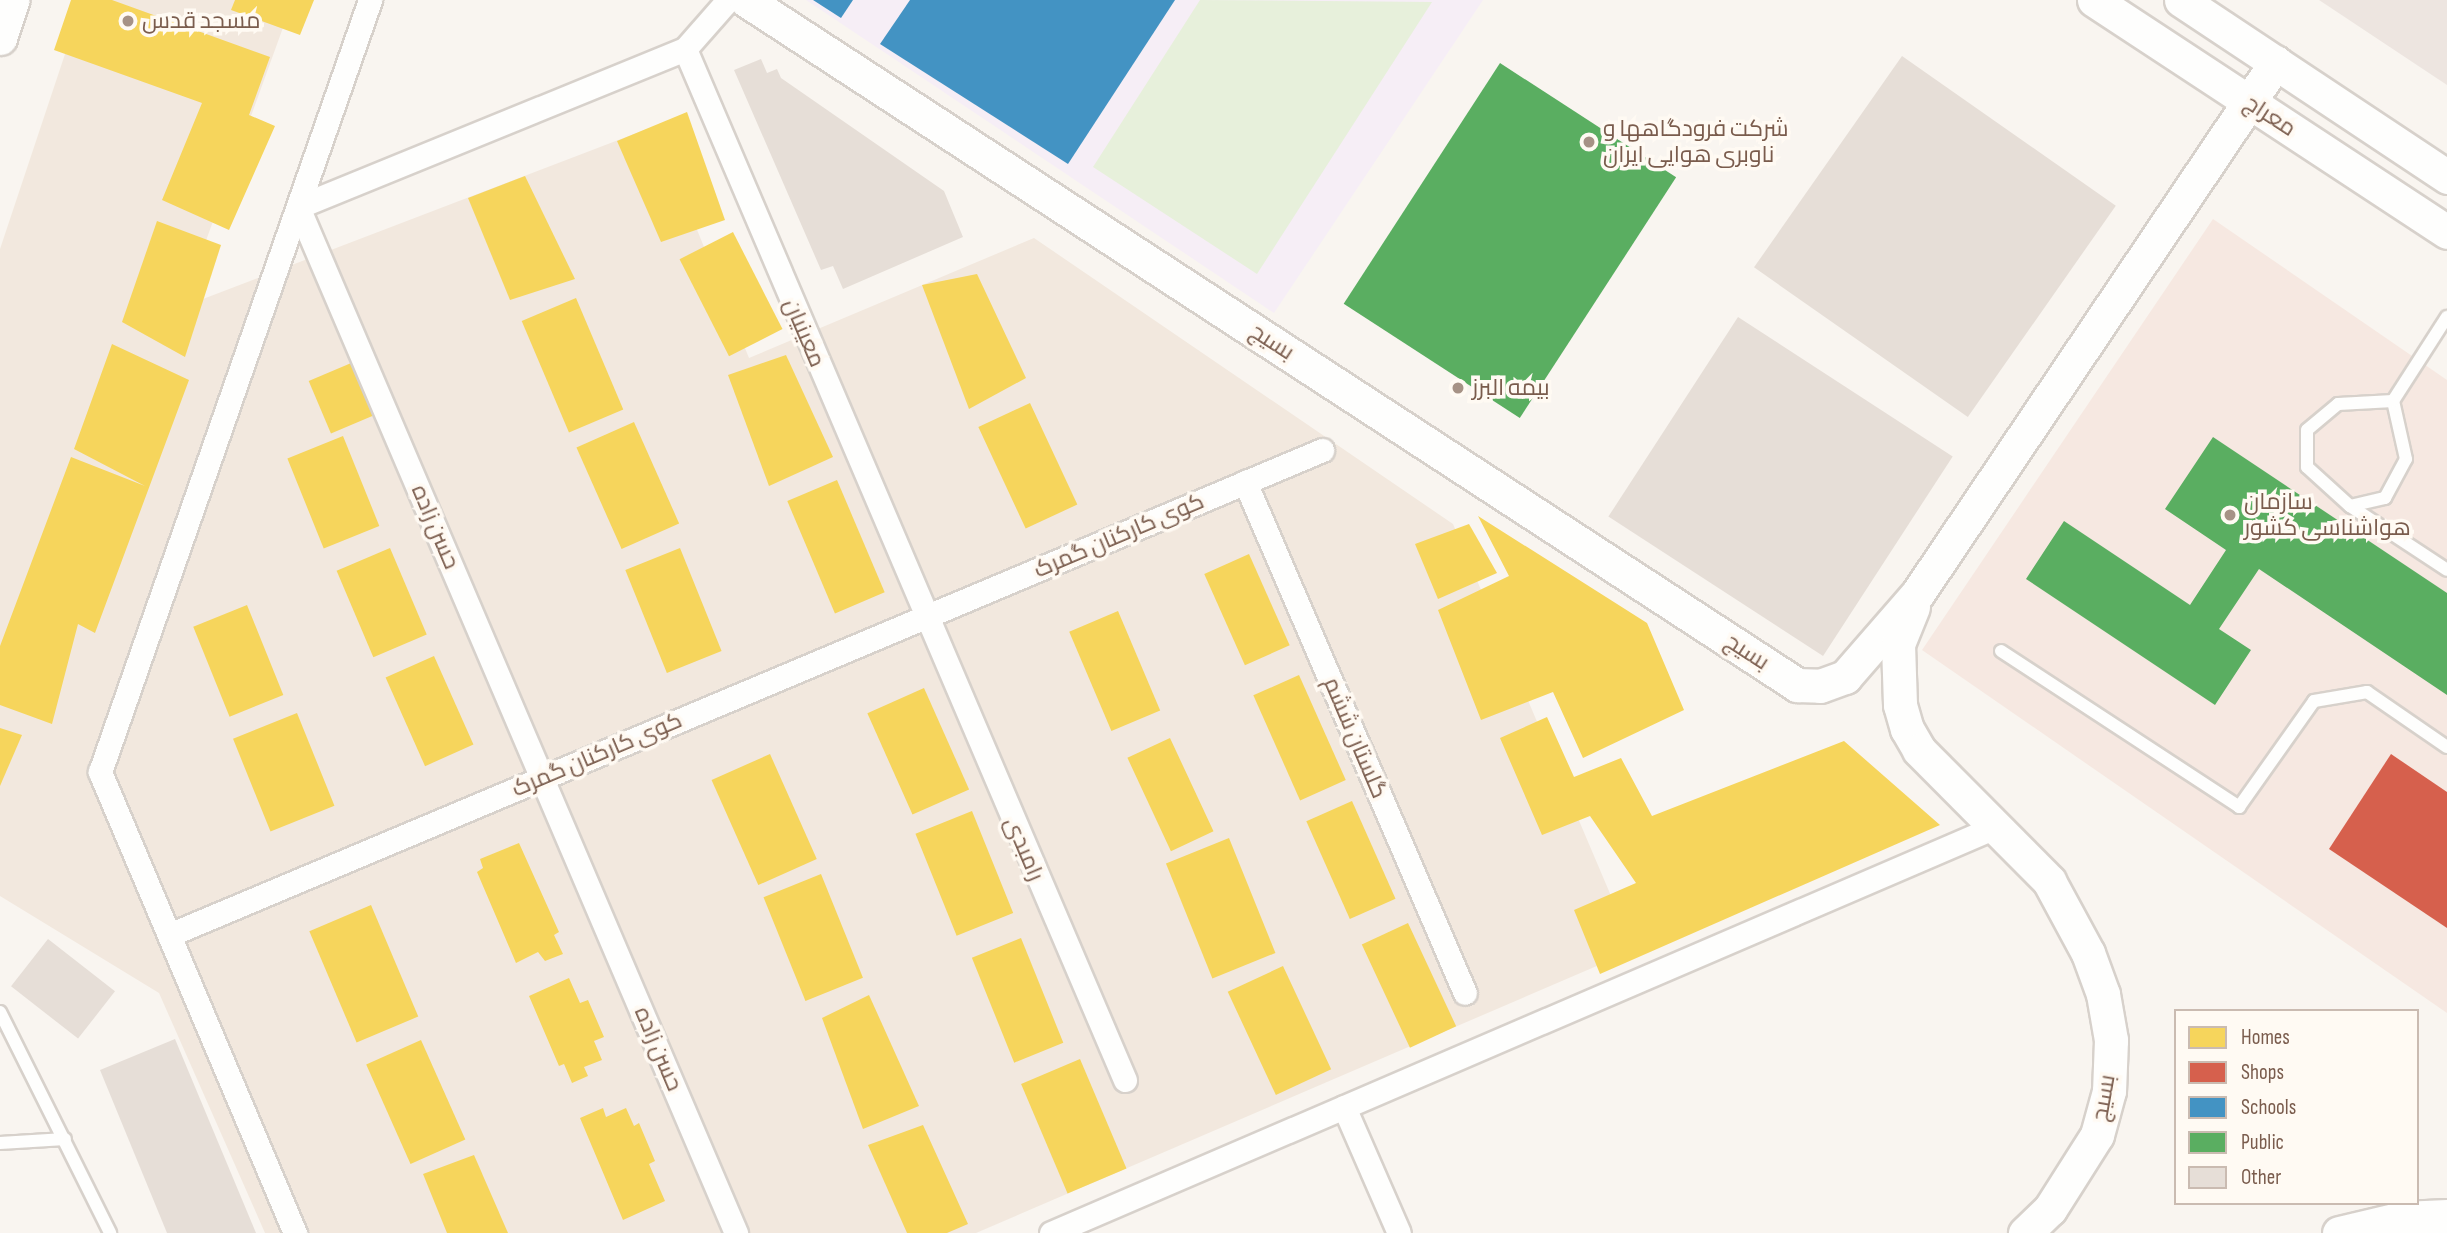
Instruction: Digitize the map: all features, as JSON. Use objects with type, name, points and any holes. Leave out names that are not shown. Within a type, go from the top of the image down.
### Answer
[{"type":"main road","points":[[0,38],[12,0]]},
{"type":"main road","name":"بسیج","points":[[746,0],[1797,685],[1820,686],[1844,677],[1918,593]]},
{"type":"main road","name":"معراج","points":[[2094,0],[2447,232]]},
{"type":"main road","name":"معراج","points":[[2181,0],[2447,177]]},
{"type":"main road","points":[[1918,593],[2276,62]]},
{"type":"main road","name":"بسیج","points":[[1918,593],[1898,644],[1900,705],[1907,729],[1919,750],[2049,881],[2070,916],[2103,994],[2111,1040],[2109,1091],[2096,1135],[2050,1209],[2025,1233]]},
{"type":"main road","points":[[2339,1233],[2403,1218],[2447,1216]]},
{"type":"street","points":[[295,1233],[100,772],[370,0]]},
{"type":"street","points":[[298,207],[685,49],[728,0]]},
{"type":"street","name":"معینیان","points":[[685,49],[924,618]]},
{"type":"street","name":"حسن زاده","points":[[298,207],[736,1233]]},
{"type":"street","name":"کوی کارکنان گمرک","points":[[169,935],[1322,450]]},
{"type":"street","name":"گلستان ششم","points":[[1245,482],[1465,993]]},
{"type":"street","name":"رامبدی","points":[[924,618],[1125,1080]]},
{"type":"street","points":[[1051,1233],[1995,827]]},
{"type":"street","points":[[1344,1107],[1399,1233]]},
{"type":"lane","points":[[2350,506],[2385,498],[2406,458],[2393,401],[2447,317]]},
{"type":"lane","points":[[2393,401],[2338,404],[2307,430],[2307,467],[2350,506],[2447,570]]},
{"type":"lane","points":[[2001,651],[2239,807],[2315,701],[2367,692],[2447,747]]},
{"type":"lane","points":[[0,1012],[110,1233]]},
{"type":"lane","points":[[0,1143],[65,1139]]},
{"type":"shaded area","points":[[83,0],[293,0],[182,307],[655,126],[749,358],[1034,238],[1453,524],[1634,950],[976,1233],[265,1233],[159,993],[0,896],[0,249]]},
{"type":"shaded area","points":[[806,0],[1483,0],[1274,313]]},
{"type":"shaded area","points":[[2319,0],[2447,0],[2447,85]]},
{"type":"shaded area","name":"سازمان هواشناسی کشور","points":[[2213,219],[2447,380],[2447,1013],[1922,650]]},
{"type":"green space","points":[[1200,0],[1432,2],[1257,274],[1093,167]]},
{"type":"building: Homes","points":[[71,0],[112,0],[270,57],[249,115],[275,126],[229,230],[162,200],[202,103],[54,50]]},
{"type":"building: Homes","points":[[235,0],[314,0],[300,35],[231,10]]},
{"type":"building: Homes","points":[[687,112],[725,220],[661,242],[617,141]]},
{"type":"building: Homes","points":[[525,176],[575,279],[510,300],[468,198]]},
{"type":"building: Homes","points":[[157,221],[221,245],[185,357],[122,322]]},
{"type":"building: Homes","points":[[733,232],[782,329],[729,356],[680,259]]},
{"type":"building: Homes","points":[[977,274],[1026,378],[969,409],[922,285]]},
{"type":"building: Homes","points":[[576,298],[623,409],[569,432],[522,321]]},
{"type":"building: Homes","points":[[112,344],[189,380],[95,633],[78,624],[52,724],[0,705],[0,646],[71,457],[145,486],[74,449]]},
{"type":"building: Homes","points":[[786,355],[833,457],[769,486],[728,375]]},
{"type":"building: Homes","points":[[363,358],[385,410],[331,434],[309,381]]},
{"type":"building: Homes","points":[[1030,403],[1077,505],[1026,529],[978,427]]},
{"type":"building: Homes","points":[[634,422],[679,523],[622,549],[576,448]]},
{"type":"building: Homes","points":[[343,436],[379,526],[324,548],[287,458]]},
{"type":"building: Homes","points":[[837,480],[885,592],[835,613],[787,501]]},
{"type":"building: Homes","points":[[1478,516],[1647,623],[1684,710],[1583,758],[1553,692],[1481,720],[1438,610],[1509,576]]},
{"type":"building: Homes","points":[[1469,524],[1497,573],[1438,599],[1415,544]]},
{"type":"building: Homes","points":[[390,548],[427,635],[373,657],[337,571]]},
{"type":"building: Homes","points":[[680,548],[722,651],[667,673],[625,570]]},
{"type":"building: Homes","points":[[1249,554],[1290,645],[1245,665],[1204,574]]},
{"type":"building: Homes","points":[[247,605],[283,695],[230,717],[193,627]]},
{"type":"building: Homes","points":[[1118,611],[1160,710],[1111,731],[1069,632]]},
{"type":"building: Homes","points":[[434,656],[473,745],[425,766],[386,678]]},
{"type":"building: Homes","points":[[1299,675],[1346,780],[1300,800],[1253,695]]},
{"type":"building: Homes","points":[[924,688],[969,789],[913,815],[867,713]]},
{"type":"building: Homes","points":[[297,713],[334,806],[270,832],[233,739]]},
{"type":"building: Homes","points":[[1547,717],[1574,777],[1621,758],[1652,816],[1844,741],[1940,825],[1600,974],[1574,910],[1636,883],[1590,816],[1542,835],[1500,738]]},
{"type":"building: Homes","points":[[0,728],[22,735],[0,786]]},
{"type":"building: Homes","points":[[1170,738],[1214,831],[1171,851],[1127,758]]},
{"type":"building: Homes","points":[[770,754],[817,859],[758,885],[712,780]]},
{"type":"building: Homes","points":[[1352,801],[1396,899],[1350,919],[1306,821]]},
{"type":"building: Homes","points":[[972,811],[1013,913],[957,936],[915,834]]},
{"type":"building: Homes","points":[[1229,838],[1275,953],[1212,978],[1166,863]]},
{"type":"building: Homes","points":[[519,843],[559,932],[554,935],[563,954],[545,961],[538,952],[516,963],[477,872],[483,868],[480,859]]},
{"type":"building: Homes","points":[[821,874],[863,978],[805,1001],[764,897]]},
{"type":"building: Homes","points":[[371,905],[418,1016],[357,1043],[309,931]]},
{"type":"building: Homes","points":[[1408,923],[1456,1026],[1410,1048],[1362,945]]},
{"type":"building: Homes","points":[[1021,938],[1063,1043],[1014,1063],[972,958]]},
{"type":"building: Homes","points":[[1283,966],[1331,1069],[1276,1095],[1228,992]]},
{"type":"building: Homes","points":[[569,978],[580,1003],[588,1000],[604,1037],[594,1041],[602,1060],[584,1067],[588,1076],[572,1083],[564,1064],[559,1066],[529,996]]},
{"type":"building: Homes","points":[[869,995],[919,1106],[863,1129],[822,1018]]},
{"type":"building: Homes","points":[[421,1040],[465,1140],[411,1164],[366,1064]]},
{"type":"building: Homes","points":[[1080,1059],[1126,1169],[1068,1194],[1021,1084]]},
{"type":"building: Homes","points":[[603,1108],[606,1117],[626,1108],[634,1126],[639,1123],[655,1161],[649,1164],[665,1201],[623,1220],[580,1118]]},
{"type":"building: Homes","points":[[923,1125],[968,1224],[947,1233],[907,1233],[868,1145]]},
{"type":"building: Homes","points":[[474,1155],[508,1233],[447,1233],[423,1174]]},
{"type":"building: Shops","points":[[2391,754],[2447,792],[2447,928],[2329,849]]},
{"type":"building: Schools","points":[[813,0],[853,0],[841,18]]},
{"type":"building: Schools","points":[[910,0],[1175,0],[1068,164],[880,44]]},
{"type":"building: Public","points":[[1500,63],[1676,177],[1520,418],[1344,304]]},
{"type":"building: Public","points":[[2213,437],[2447,593],[2447,695],[2259,569],[2219,629],[2251,650],[2215,705],[2026,579],[2064,521],[2190,605],[2226,550],[2165,509]]},
{"type":"building: Other","points":[[1902,56],[2116,206],[1968,417],[1754,267]]},
{"type":"building: Other","points":[[761,59],[767,73],[777,69],[781,78],[944,191],[963,237],[843,289],[833,266],[821,270],[734,70]]},
{"type":"building: Other","points":[[1738,317],[1953,456],[1823,656],[1608,517]]},
{"type":"building: Other","points":[[48,939],[115,991],[78,1039],[11,986]]},
{"type":"building: Other","points":[[175,1039],[256,1233],[167,1233],[100,1070]]},
{"type":"place","name":"مسجد قدس","points":[[128,21]]},
{"type":"place","name":"شرکت فرودگاهها و ناوبری هوایی ایران","points":[[1589,142]]},
{"type":"place","name":"بیمه البرز","points":[[1458,388]]},
{"type":"place","name":"سازمان هواشناسی کشور","points":[[2230,515]]}]
